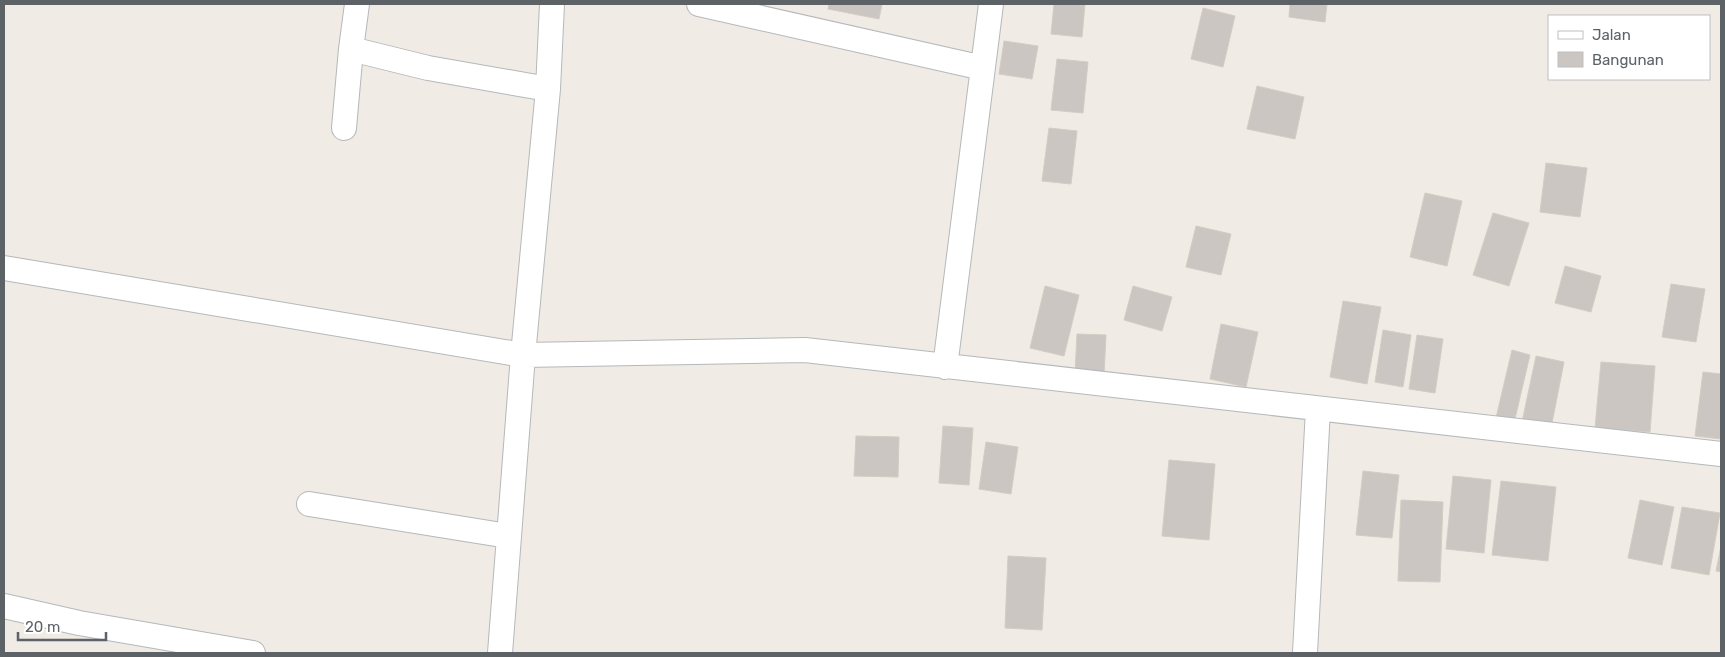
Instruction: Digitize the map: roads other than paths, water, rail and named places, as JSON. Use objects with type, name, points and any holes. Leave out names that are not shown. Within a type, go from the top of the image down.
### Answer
[{"type":"street","points":[[344,128],[357,4]]},
{"type":"street","points":[[500,653],[523,355],[548,89],[552,4]]},
{"type":"street","points":[[699,4],[983,68]]},
{"type":"street","points":[[945,367],[991,4]]},
{"type":"street","points":[[351,49],[428,68],[548,89]]},
{"type":"street","points":[[4,268],[523,355],[805,350],[1721,454]]},
{"type":"street","points":[[1305,653],[1318,409]]},
{"type":"street","points":[[309,504],[508,536]]},
{"type":"street","points":[[4,606],[79,624],[253,653]]}]
